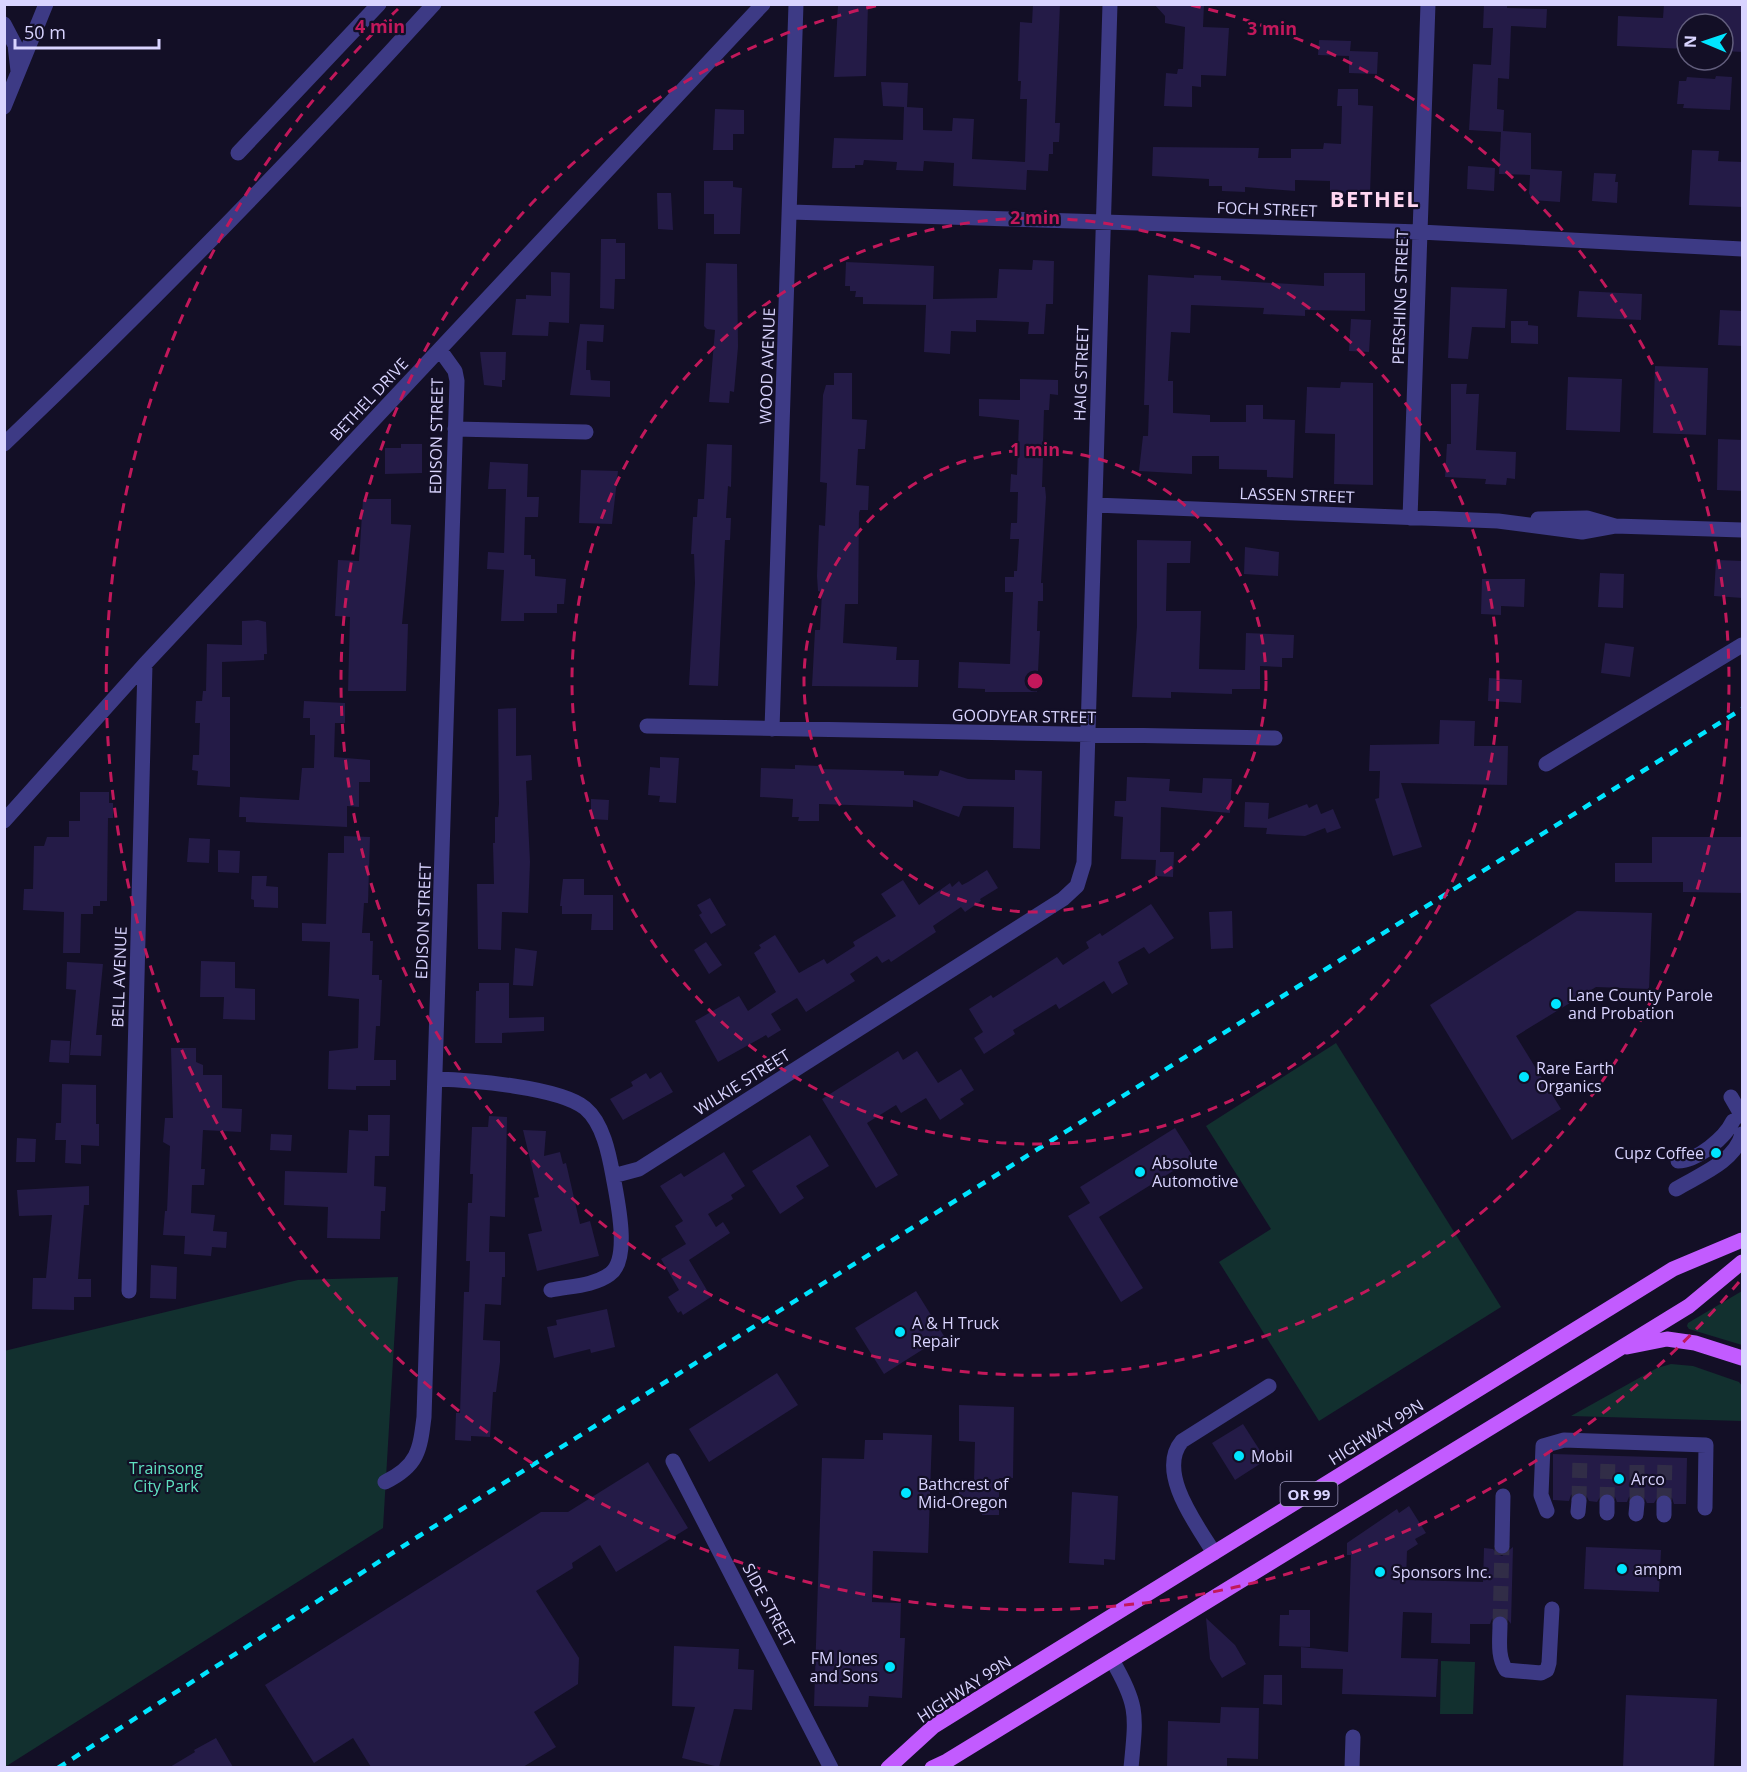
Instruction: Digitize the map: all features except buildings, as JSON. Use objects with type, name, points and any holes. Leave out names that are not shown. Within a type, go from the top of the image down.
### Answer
[{"type":"main road","name":"HIGHWAY 99N","points":[[888,1767],[934,1726],[1672,1269],[1743,1240]]},
{"type":"main road","name":"OR 99","points":[[932,1767],[947,1761],[1615,1349],[1689,1306],[1743,1262]]},
{"type":"main road","points":[[1615,1349],[1666,1339],[1695,1343],[1743,1358]]},
{"type":"street","points":[[4,107],[46,4]]},
{"type":"street","points":[[238,153],[380,4]]},
{"type":"street","points":[[4,444],[113,341],[291,159],[434,4]]},
{"type":"street","name":"WOOD AVENUE","points":[[772,729],[791,212],[796,4]]},
{"type":"street","name":"HAIG STREET","points":[[1077,886],[1084,863],[1086,735],[1110,4]]},
{"type":"street","name":"PERSHING STREET","points":[[1410,518],[1428,4]]},
{"type":"street","name":"BETHEL DRIVE","points":[[4,821],[146,664],[760,5]]},
{"type":"street","points":[[4,24],[15,45],[18,74]]},
{"type":"street","name":"FOCH STREET","points":[[791,212],[1420,232],[1743,249]]},
{"type":"street","name":"EDISON STREET","points":[[386,1482],[409,1467],[417,1456],[423,1425],[436,1079],[455,429],[455,371],[440,351]]},
{"type":"street","points":[[455,429],[586,432]]},
{"type":"street","name":"LASSEN STREET","points":[[1095,505],[1498,521],[1582,532],[1615,526],[1743,530]]},
{"type":"street","points":[[1546,764],[1743,645]]},
{"type":"street","name":"BELL AVENUE","points":[[129,1291],[146,664]]},
{"type":"street","name":"GOODYEAR STREET","points":[[647,726],[1275,738]]},
{"type":"street","name":"WILKIE STREET","points":[[613,1176],[639,1169],[1063,899],[1077,886]]},
{"type":"street","points":[[436,1079],[531,1090],[585,1107],[602,1134],[613,1176],[620,1218],[621,1250],[618,1266],[609,1275],[594,1282],[551,1290]]},
{"type":"street","points":[[1676,1190],[1730,1156],[1740,1143],[1740,1124],[1731,1097]]},
{"type":"street","points":[[1678,1161],[1686,1161],[1740,1124]]},
{"type":"street","points":[[1214,1553],[1182,1500],[1174,1470],[1174,1453],[1182,1441],[1269,1386]]},
{"type":"street","points":[[1547,1511],[1541,1495],[1544,1446],[1564,1440],[1580,1447],[1666,1450],[1706,1445],[1705,1508]]},
{"type":"street","name":"SIDE STREET","points":[[673,1461],[831,1767]]},
{"type":"street","points":[[1502,1546],[1503,1496]]},
{"type":"street","points":[[1500,1624],[1499,1650],[1501,1662],[1506,1670],[1541,1673],[1547,1670],[1549,1663],[1552,1609]]},
{"type":"street","points":[[1112,1660],[1130,1691],[1134,1704],[1131,1767]]},
{"type":"street","points":[[1352,1767],[1353,1737]]},
{"type":"green space","points":[[1336,1043],[1501,1307],[1319,1421],[1219,1262],[1271,1229],[1206,1126]]},
{"type":"green space","name":"Trainsong City Park","points":[[398,1277],[383,1528],[5,1767],[4,1351],[298,1280]]},
{"type":"green space","points":[[1742,1291],[1742,1345],[1689,1329],[1688,1323]]},
{"type":"green space","points":[[1671,1364],[1693,1366],[1739,1382],[1742,1386],[1742,1421],[1571,1416],[1657,1368]]},
{"type":"green space","points":[[1441,1661],[1475,1662],[1473,1714],[1440,1714]]},
{"type":"tunnel","points":[[1579,1501],[1580,1455]]},
{"type":"tunnel","points":[[1607,1502],[1608,1456]]},
{"type":"tunnel","points":[[1637,1457],[1637,1503]]},
{"type":"tunnel","points":[[1664,1503],[1665,1457]]},
{"type":"tunnel","points":[[1500,1624],[1502,1546]]},
{"type":"railway","points":[[58,1768],[419,1536],[1742,709]]},
{"type":"place","name":"Lane County Parole and Probation","points":[[1556,1004]]},
{"type":"place","name":"Rare Earth Organics","points":[[1524,1077]]},
{"type":"place","name":"Cupz Coffee","points":[[1716,1153]]},
{"type":"place","name":"Absolute Automotive","points":[[1140,1172]]},
{"type":"place","name":"A & H Truck Repair","points":[[900,1332]]},
{"type":"place","name":"Mobil","points":[[1239,1456]]},
{"type":"place","name":"Arco","points":[[1619,1479]]},
{"type":"place","name":"Bathcrest of Mid-Oregon","points":[[906,1493]]},
{"type":"place","name":"ampm","points":[[1622,1569]]},
{"type":"place","name":"Sponsors Inc.","points":[[1380,1572]]},
{"type":"place","name":"FM Jones and Sons","points":[[890,1667]]},
{"type":"district","name":"BETHEL","points":[[1375,198]]}]
